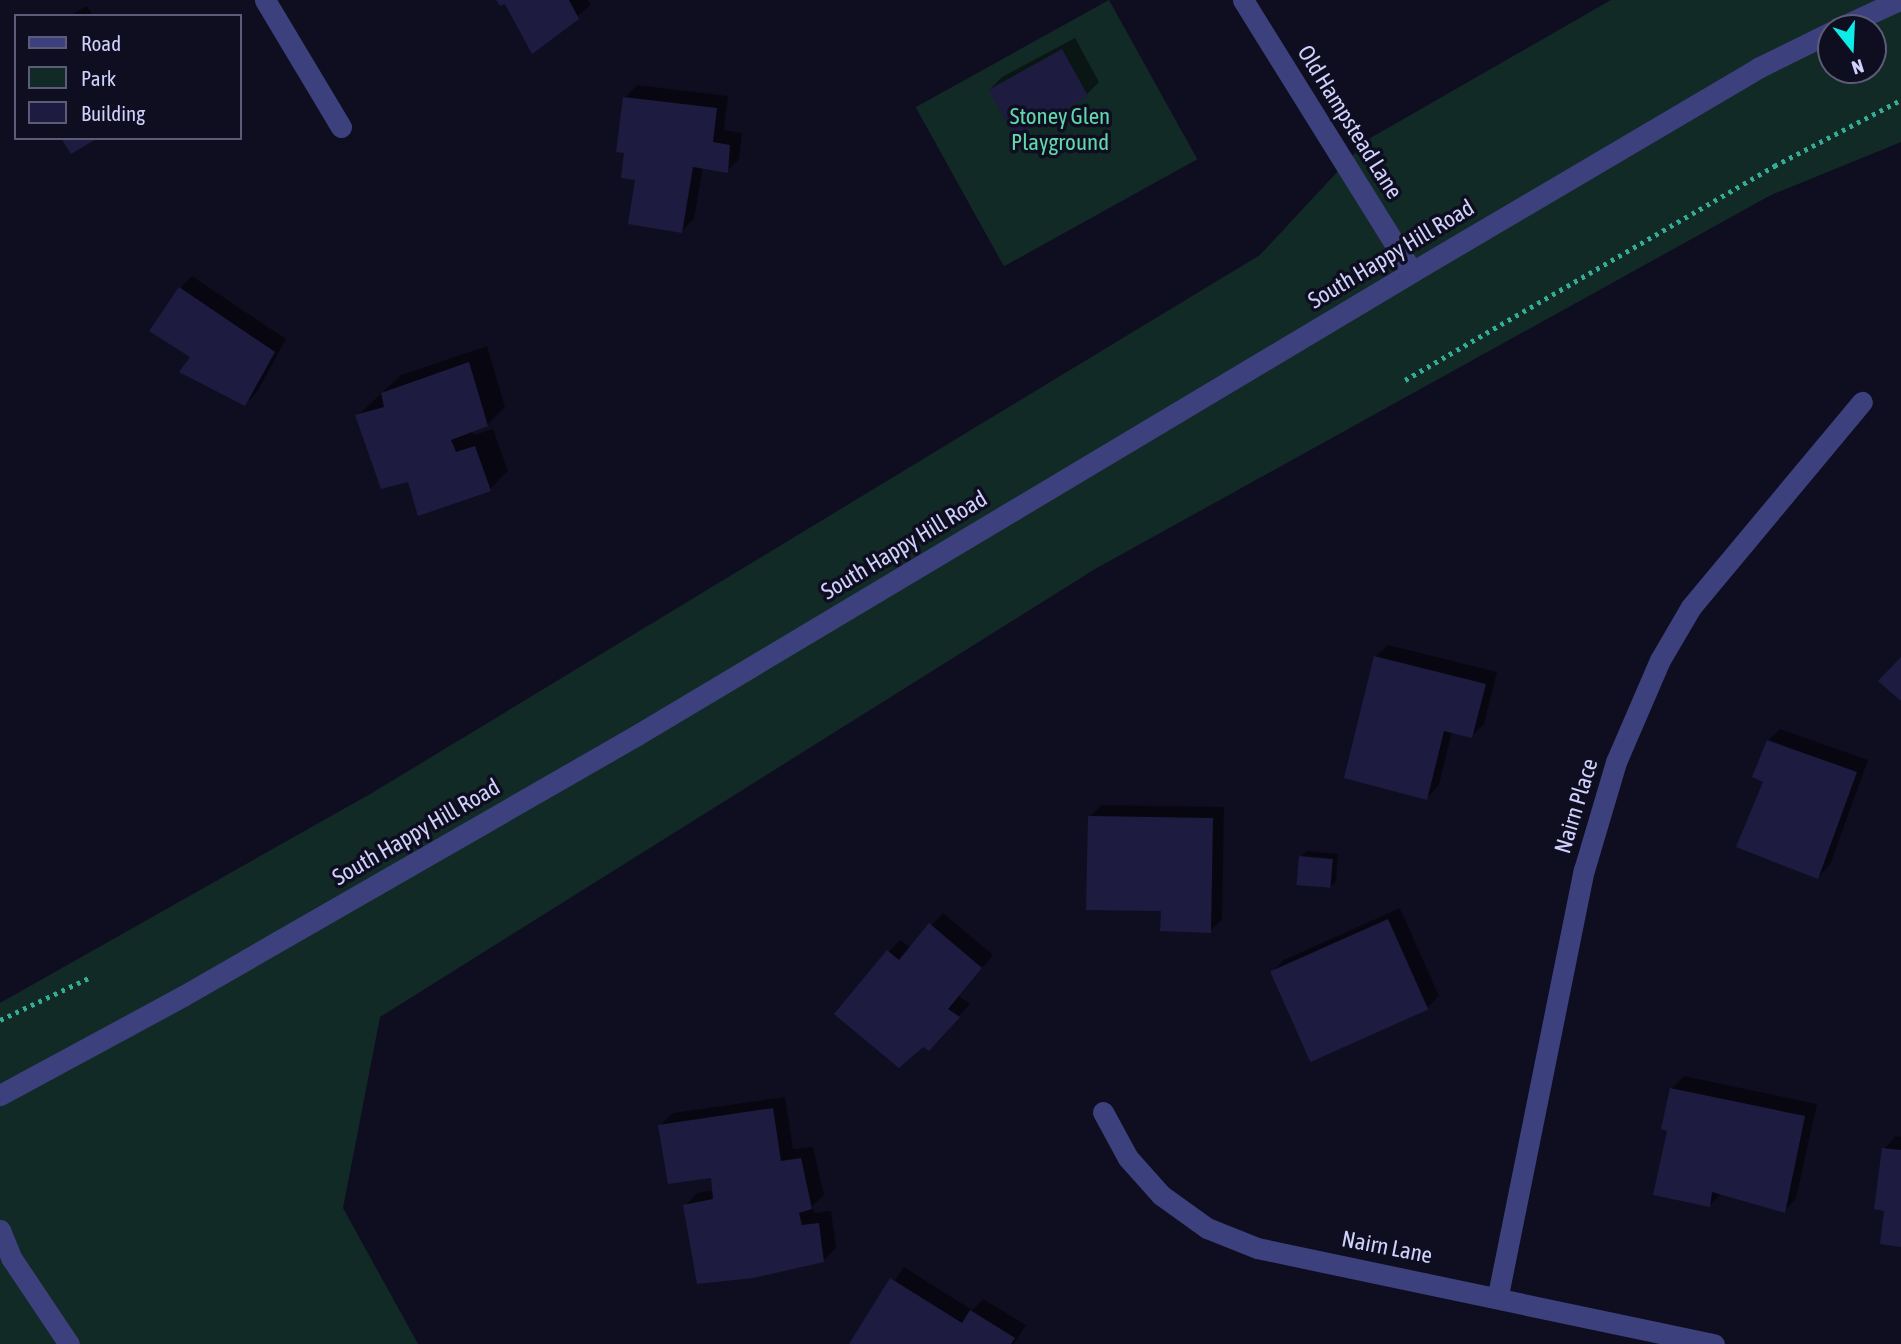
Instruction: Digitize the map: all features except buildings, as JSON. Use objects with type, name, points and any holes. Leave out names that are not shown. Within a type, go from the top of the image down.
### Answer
[{"type":"street","points":[[265,0],[341,127]]},
{"type":"street","name":"Old Hampstead Lane","points":[[1242,0],[1412,272]]},
{"type":"street","points":[[1869,14],[1899,0]]},
{"type":"street","name":"South Happy Hill Road","points":[[0,1095],[183,996],[637,736],[1412,272],[1758,68],[1817,39]]},
{"type":"street","name":"Nairn Place","points":[[1498,1296],[1584,870],[1616,762],[1660,660],[1691,607],[1861,402]]},
{"type":"street","name":"Nairn Lane","points":[[1103,1112],[1128,1158],[1146,1179],[1207,1228],[1257,1248],[1498,1296],[1714,1344]]},
{"type":"street","points":[[0,1230],[12,1259],[69,1344]]},
{"type":"path","points":[[1405,380],[1774,166],[1901,100]]},
{"type":"path","points":[[0,1020],[91,977]]},
{"type":"green space","name":"Stoney Glen Playground","points":[[1109,0],[1197,159],[1004,266],[916,107]]},
{"type":"green space","points":[[1611,0],[1901,0],[1901,142],[1771,195],[1095,569],[380,1017],[343,1208],[418,1344],[0,1344],[0,1003],[372,793],[1260,255],[1367,140]]}]
